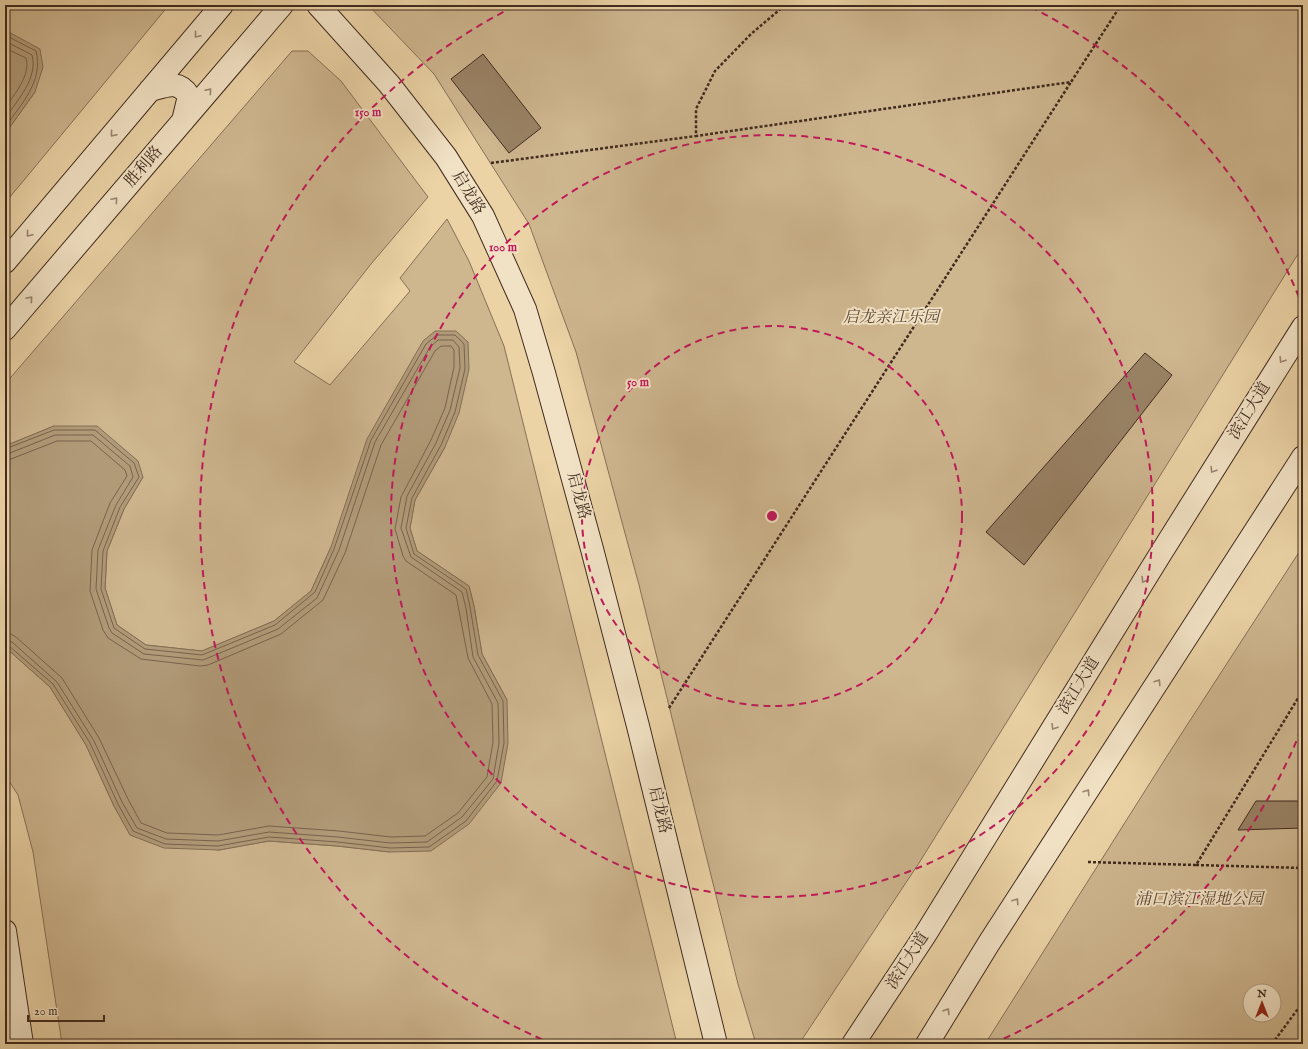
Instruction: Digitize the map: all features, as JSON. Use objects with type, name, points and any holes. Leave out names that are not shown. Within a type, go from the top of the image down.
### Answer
[{"type":"street","points":[[5,262],[222,5]]},
{"type":"street","name":"胜利路","points":[[5,329],[282,5]]},
{"type":"street","name":"启龙路","points":[[318,5],[389,84],[446,157],[483,216],[525,309],[592,548],[638,726],[716,1044]]},
{"type":"street","points":[[150,90],[173,84],[184,88],[189,96],[183,121]]},
{"type":"street","name":"滨江大道","points":[[853,1044],[925,935],[1165,546],[1303,327]]},
{"type":"street","points":[[927,1044],[993,937],[1303,457]]},
{"type":"street","points":[[5,930],[22,1044]]},
{"type":"path","points":[[696,136],[696,109],[715,71],[751,34],[785,5]]},
{"type":"path","points":[[669,708],[1121,5]]},
{"type":"path","points":[[491,163],[696,136],[1071,82]]},
{"type":"path","points":[[1196,865],[1303,690]]},
{"type":"path","points":[[1088,862],[1303,868]]},
{"type":"path","points":[[1272,1044],[1303,1002]]},
{"type":"green space","points":[[5,5],[169,5],[5,203],[5,134],[35,92],[15,36],[5,30]]},
{"type":"green space","name":"启龙亲江乐园","points":[[368,5],[1303,5],[1303,246],[919,863],[799,1044],[756,1044],[738,984],[639,585],[576,352],[529,224],[434,74]]},
{"type":"green space","points":[[292,51],[308,51],[341,81],[428,197],[371,264],[294,362],[330,385],[410,291],[400,278],[447,219],[469,261],[504,346],[677,1044],[62,1044],[33,852],[18,795],[5,775],[5,647],[50,687],[86,745],[114,806],[130,834],[219,850],[269,841],[390,852],[507,700],[482,654],[469,586],[417,551],[410,528],[415,500],[445,447],[331,547],[311,591],[274,621],[202,651],[146,645],[117,625],[105,588],[107,551],[124,509],[143,477],[54,426],[5,446],[5,384]]},
{"type":"green space","name":"浦口滨江湿地公园","points":[[1303,546],[1303,1044],[985,1044],[1167,756]]},
{"type":"water","points":[[5,30],[40,49],[43,67],[35,92],[5,134]]},
{"type":"water","points":[[435,331],[456,331],[468,342],[469,369],[459,413],[445,447],[415,500],[410,528],[417,551],[469,586],[482,654],[507,700],[508,743],[501,783],[469,824],[431,851],[390,852],[269,841],[219,850],[164,848],[130,835],[114,806],[86,745],[50,687],[5,647],[5,446],[54,426],[97,426],[138,461],[143,477],[124,509],[107,551],[105,588],[117,625],[146,645],[202,651],[274,621],[311,591],[331,547],[367,439],[423,341]]},
{"type":"building","points":[[483,54],[541,128],[509,153],[451,79]]},
{"type":"building","points":[[1145,353],[1172,375],[1024,565],[986,532]]},
{"type":"building","points":[[1256,801],[1303,801],[1303,828],[1238,830]]}]
